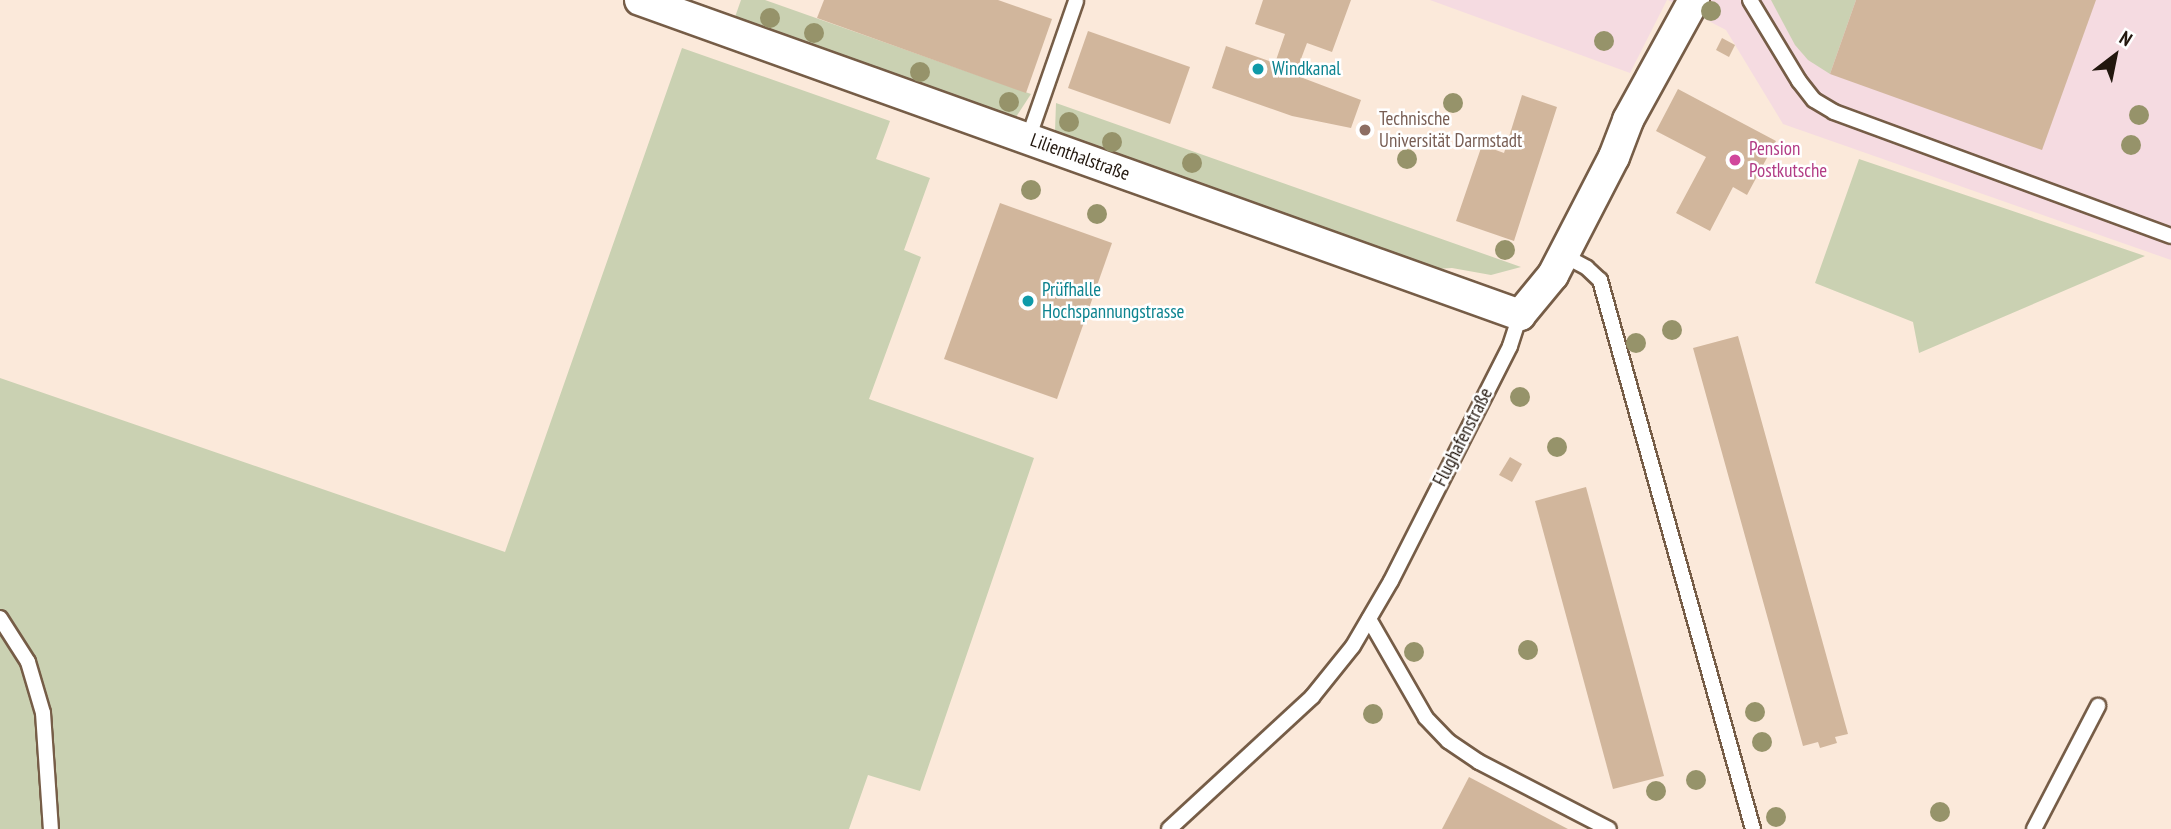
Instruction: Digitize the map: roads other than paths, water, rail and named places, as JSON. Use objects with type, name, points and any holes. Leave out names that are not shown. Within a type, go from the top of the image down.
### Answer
[{"type":"street","name":"Lilienthalstraße","points":[[640,0],[1520,315]]},
{"type":"street","name":"Flughafenstraße","points":[[1520,315],[1538,297],[1563,255],[1614,157],[1628,120],[1694,0]]},
{"type":"lane","points":[[1028,139],[1079,0]]},
{"type":"lane","points":[[1750,0],[1799,81],[1814,100],[1834,112],[2171,236]]},
{"type":"lane","points":[[1563,255],[1587,268],[1600,280],[1753,829]]},
{"type":"lane","name":"Flughafenstraße","points":[[1169,829],[1312,697],[1369,619],[1510,346],[1520,315]]},
{"type":"lane","points":[[0,618],[28,662],[43,713],[51,829]]},
{"type":"lane","points":[[1369,619],[1426,718],[1448,741],[1479,762],[1609,829]]},
{"type":"lane","points":[[2034,829],[2098,706]]},
{"type":"place","name":"Windkanal","points":[[1258,69]]},
{"type":"place","name":"Technische Universität Darmstadt","points":[[1365,130]]},
{"type":"place","name":"Pension Postkutsche","points":[[1735,160]]},
{"type":"place","name":"Prüfhalle Hochspannungstrasse","points":[[1028,301]]}]
